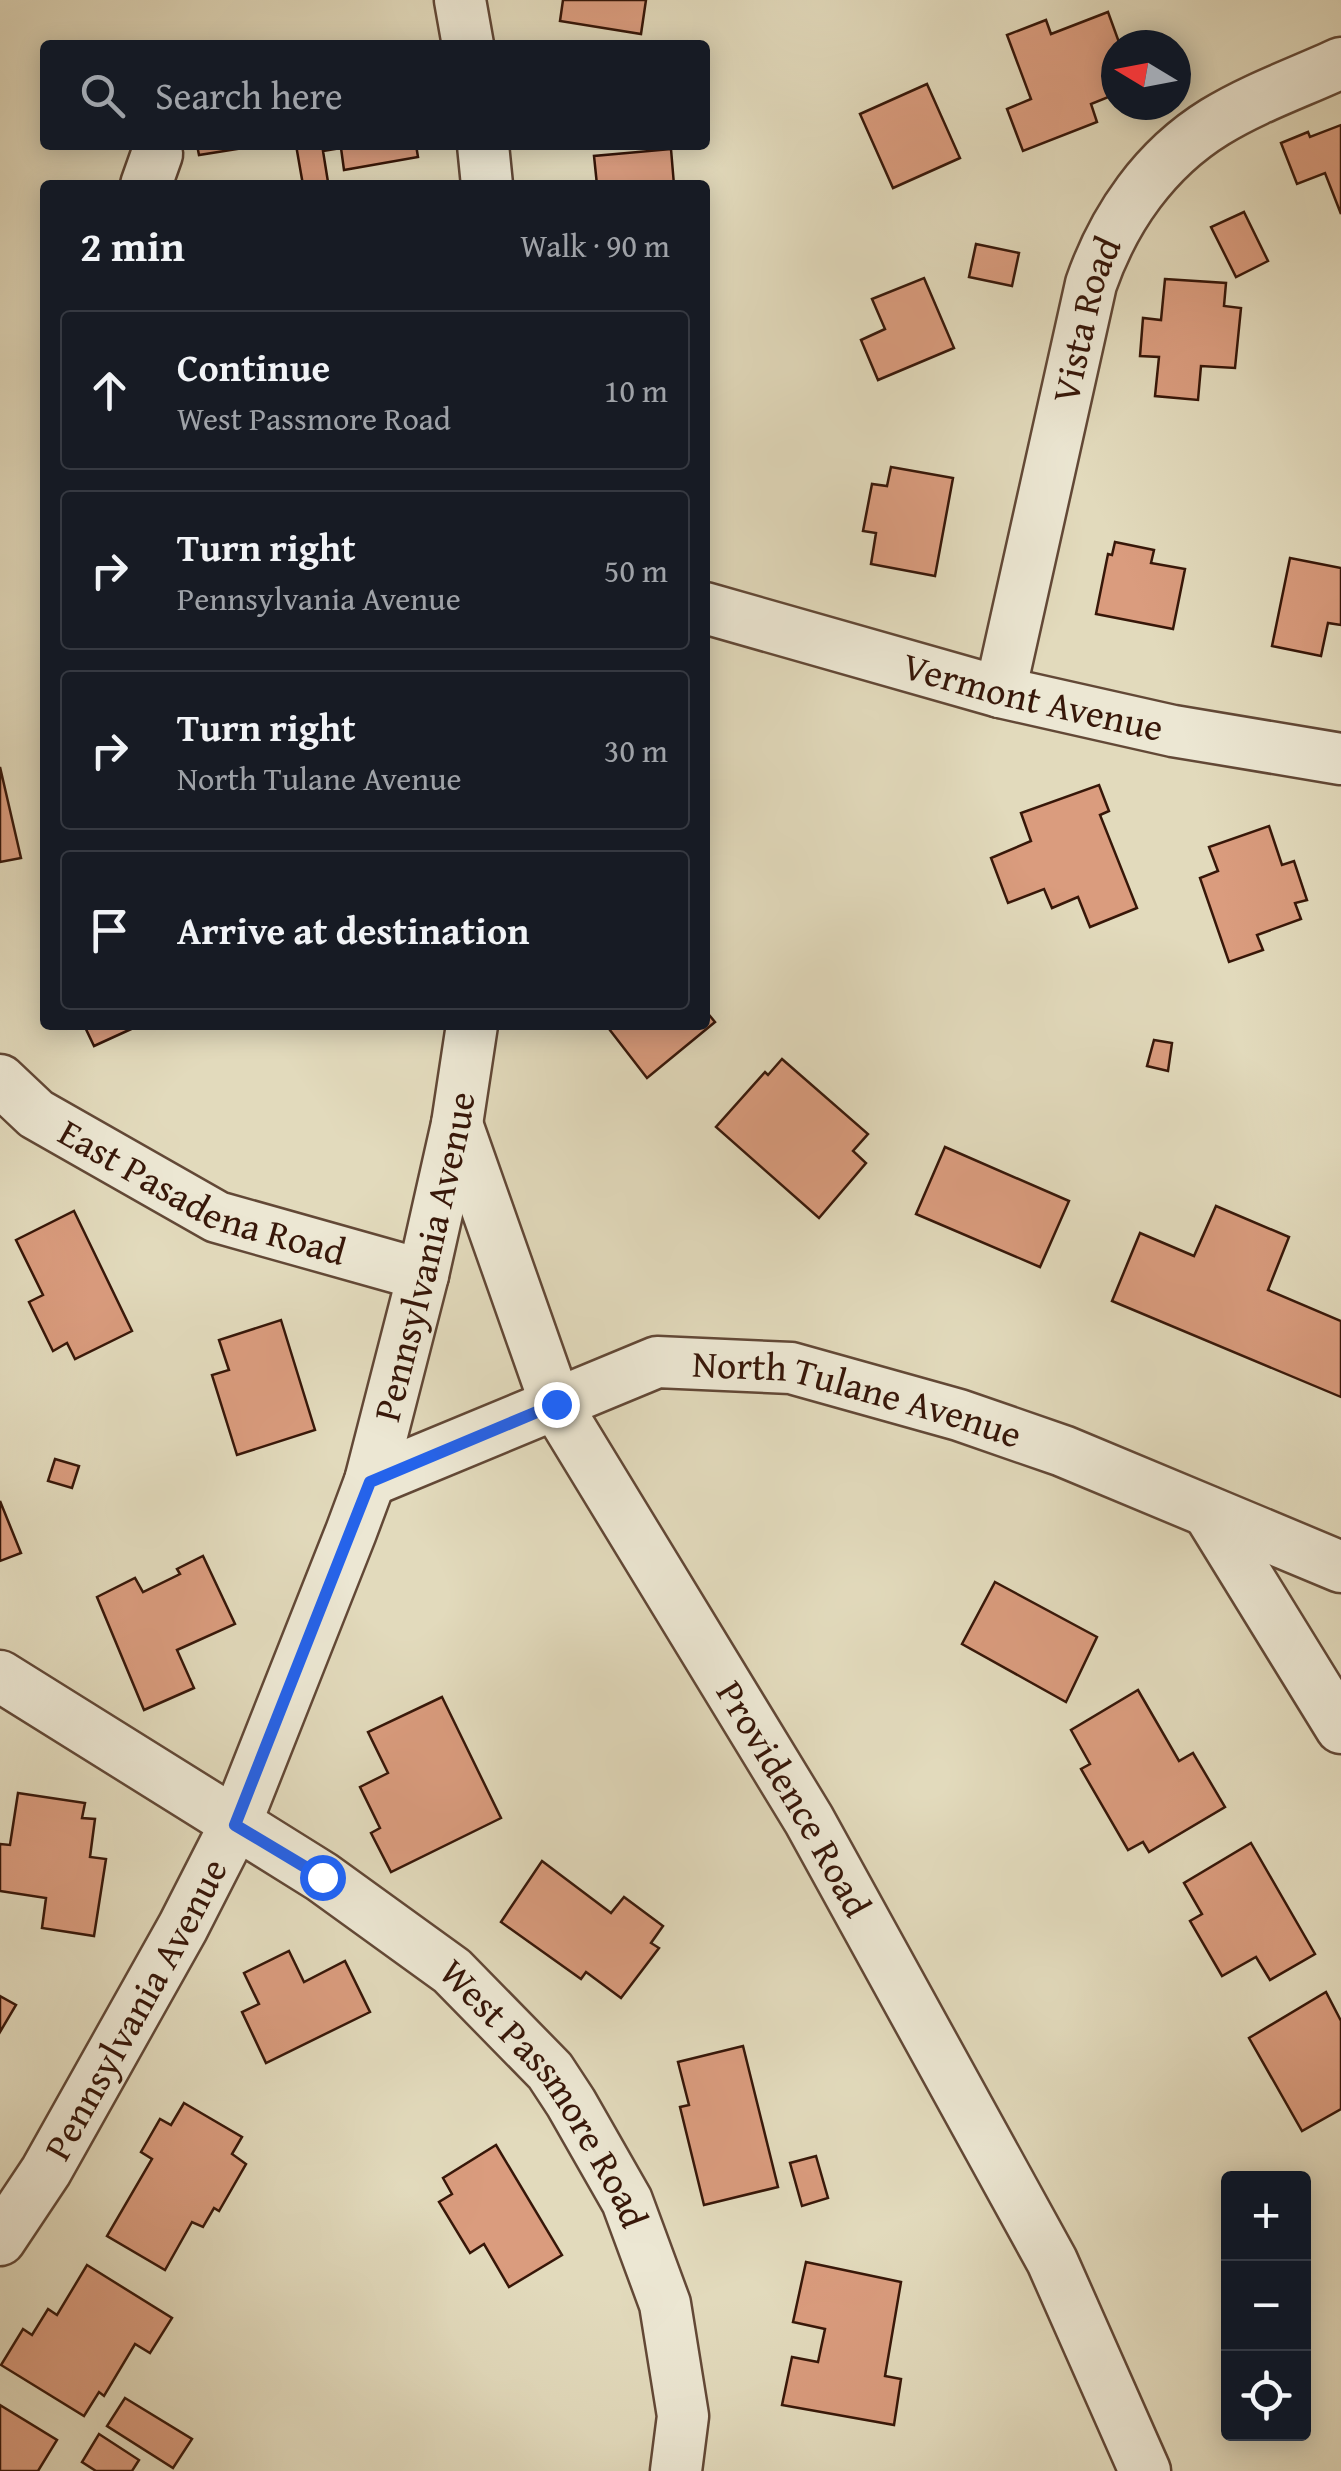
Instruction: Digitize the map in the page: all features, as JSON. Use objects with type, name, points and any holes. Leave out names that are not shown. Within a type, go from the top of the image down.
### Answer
[{"type":"street","points":[[460,0],[467,40]]},
{"type":"street","name":"Vista Road","points":[[1000,692],[1091,284],[1105,244],[1134,196],[1178,151],[1215,122],[1341,63]]},
{"type":"street","points":[[483,150],[486,180]]},
{"type":"street","name":"Vermont Avenue","points":[[713,617],[1000,692],[1173,731],[1341,759]]},
{"type":"street","name":"Pennsylvania Avenue","points":[[0,2240],[46,2171],[184,1926],[235,1825],[370,1482],[422,1276],[456,1124],[471,1030]]},
{"type":"street","name":"East Pasadena Road","points":[[0,1080],[36,1114],[217,1217],[422,1276]]},
{"type":"street","name":"Providence Road","points":[[456,1124],[556,1404],[810,1820],[1052,2261],[1145,2471]]},
{"type":"street","name":"North Tulane Avenue","points":[[370,1482],[657,1362],[791,1368],[1063,1450],[1341,1567]]},
{"type":"street","points":[[1208,1512],[1341,1728]]},
{"type":"street","name":"West Passmore Road","points":[[0,1676],[322,1877],[452,1971],[550,2071],[627,2201],[665,2304],[683,2416],[676,2471]]},
{"type":"building","points":[[563,0],[646,0],[641,34],[560,21]]},
{"type":"building","points":[[1108,12],[1115,30],[1101,30],[1101,100],[1091,104],[1097,122],[1023,151],[1007,109],[1031,99],[1007,35],[1046,20],[1051,34]]},
{"type":"building","points":[[927,84],[960,158],[893,188],[860,114]]},
{"type":"building","points":[[1341,125],[1341,214],[1325,173],[1297,184],[1281,143]]},
{"type":"building","points":[[198,150],[230,150],[199,155]]},
{"type":"building","points":[[297,150],[329,150],[323,151],[328,180],[302,180]]},
{"type":"building","points":[[341,150],[417,150],[418,157],[344,170]]},
{"type":"building","points":[[671,150],[674,180],[596,180],[594,156]]},
{"type":"building","points":[[1244,212],[1268,261],[1236,277],[1211,227]]},
{"type":"building","points":[[976,244],[1019,253],[1012,286],[969,277]]},
{"type":"building","points":[[924,278],[954,348],[878,380],[861,340],[885,329],[872,299]]},
{"type":"building","points":[[1165,279],[1226,283],[1224,306],[1241,308],[1235,368],[1201,366],[1198,400],[1155,396],[1159,357],[1140,356],[1143,318],[1161,320]]},
{"type":"building","points":[[891,467],[953,478],[935,576],[871,564],[876,533],[863,531],[872,484],[887,486]]},
{"type":"building","points":[[1115,542],[1154,550],[1151,563],[1185,569],[1173,629],[1096,614],[1108,554],[1112,555]]},
{"type":"building","points":[[1290,558],[1341,568],[1341,625],[1328,623],[1321,656],[1272,646]]},
{"type":"building","points":[[0,767],[21,858],[0,862]]},
{"type":"building","points":[[1099,785],[1109,811],[1100,815],[1137,908],[1090,927],[1078,897],[1052,908],[1044,889],[1008,903],[991,858],[1031,841],[1021,813]]},
{"type":"building","points":[[1269,826],[1282,865],[1294,861],[1307,900],[1295,903],[1301,919],[1257,935],[1263,950],[1229,962],[1200,878],[1218,871],[1209,847]]},
{"type":"building","points":[[86,1030],[129,1030],[94,1046]]},
{"type":"building","points":[[610,1030],[705,1030],[647,1078]]},
{"type":"building","points":[[1154,1040],[1172,1043],[1168,1071],[1147,1066]]},
{"type":"building","points":[[782,1059],[868,1134],[853,1151],[866,1163],[819,1218],[716,1127],[765,1072],[768,1075]]},
{"type":"building","points":[[945,1147],[1069,1201],[1040,1267],[916,1214]]},
{"type":"building","points":[[1216,1206],[1289,1237],[1268,1290],[1341,1321],[1341,1397],[1112,1301],[1140,1233],[1194,1256]]},
{"type":"building","points":[[74,1211],[132,1331],[75,1359],[67,1343],[53,1351],[29,1302],[43,1295],[16,1240]]},
{"type":"building","points":[[281,1320],[315,1430],[237,1455],[212,1375],[229,1370],[219,1340]]},
{"type":"building","points":[[55,1459],[79,1466],[72,1488],[48,1481]]},
{"type":"building","points":[[0,1501],[21,1553],[0,1561]]},
{"type":"building","points":[[203,1556],[235,1624],[177,1650],[194,1688],[144,1710],[97,1597],[135,1578],[143,1592],[180,1574],[177,1569]]},
{"type":"building","points":[[995,1582],[1097,1637],[1066,1702],[962,1644]]},
{"type":"building","points":[[1138,1690],[1179,1761],[1193,1753],[1225,1807],[1149,1852],[1143,1842],[1128,1850],[1081,1769],[1090,1764],[1071,1730]]},
{"type":"building","points":[[442,1697],[501,1818],[391,1872],[371,1833],[380,1828],[360,1787],[388,1773],[368,1732]]},
{"type":"building","points":[[18,1793],[85,1803],[82,1818],[95,1819],[90,1857],[106,1859],[94,1936],[42,1928],[46,1898],[0,1891],[0,1844],[10,1845]]},
{"type":"building","points":[[1251,1843],[1315,1954],[1270,1980],[1256,1957],[1222,1976],[1190,1921],[1202,1914],[1184,1883]]},
{"type":"building","points":[[542,1861],[611,1913],[624,1897],[663,1926],[651,1943],[659,1948],[621,1998],[586,1972],[581,1979],[501,1922]]},
{"type":"building","points":[[289,1951],[304,1982],[345,1961],[370,2012],[266,2063],[242,2012],[259,2004],[244,1973]]},
{"type":"building","points":[[1326,1992],[1341,2021],[1341,2109],[1302,2131],[1249,2038]]},
{"type":"building","points":[[0,1996],[16,2005],[0,2032]]},
{"type":"building","points":[[743,2046],[778,2187],[704,2205],[680,2107],[689,2105],[678,2062]]},
{"type":"building","points":[[184,2103],[242,2137],[232,2154],[246,2164],[219,2211],[214,2208],[203,2227],[192,2222],[165,2270],[107,2236],[152,2159],[141,2152],[160,2119],[171,2125]]},
{"type":"building","points":[[496,2145],[562,2255],[509,2287],[484,2244],[470,2253],[439,2202],[452,2194],[443,2178]]},
{"type":"building","points":[[816,2156],[828,2198],[802,2206],[790,2163]]},
{"type":"building","points":[[806,2262],[901,2282],[885,2376],[901,2379],[894,2425],[782,2405],[792,2357],[818,2362],[825,2329],[793,2322]]},
{"type":"building","points":[[87,2265],[172,2318],[150,2353],[135,2344],[104,2396],[99,2392],[84,2416],[1,2365],[23,2329],[32,2335],[48,2309],[57,2315]]},
{"type":"building","points":[[125,2398],[192,2439],[173,2468],[107,2426]]},
{"type":"building","points":[[0,2405],[57,2440],[38,2471],[0,2471]]},
{"type":"building","points":[[99,2434],[139,2460],[132,2471],[96,2471],[82,2462]]},
{"type":"route","points":[[322,1877],[235,1825],[370,1482],[556,1404]]}]
